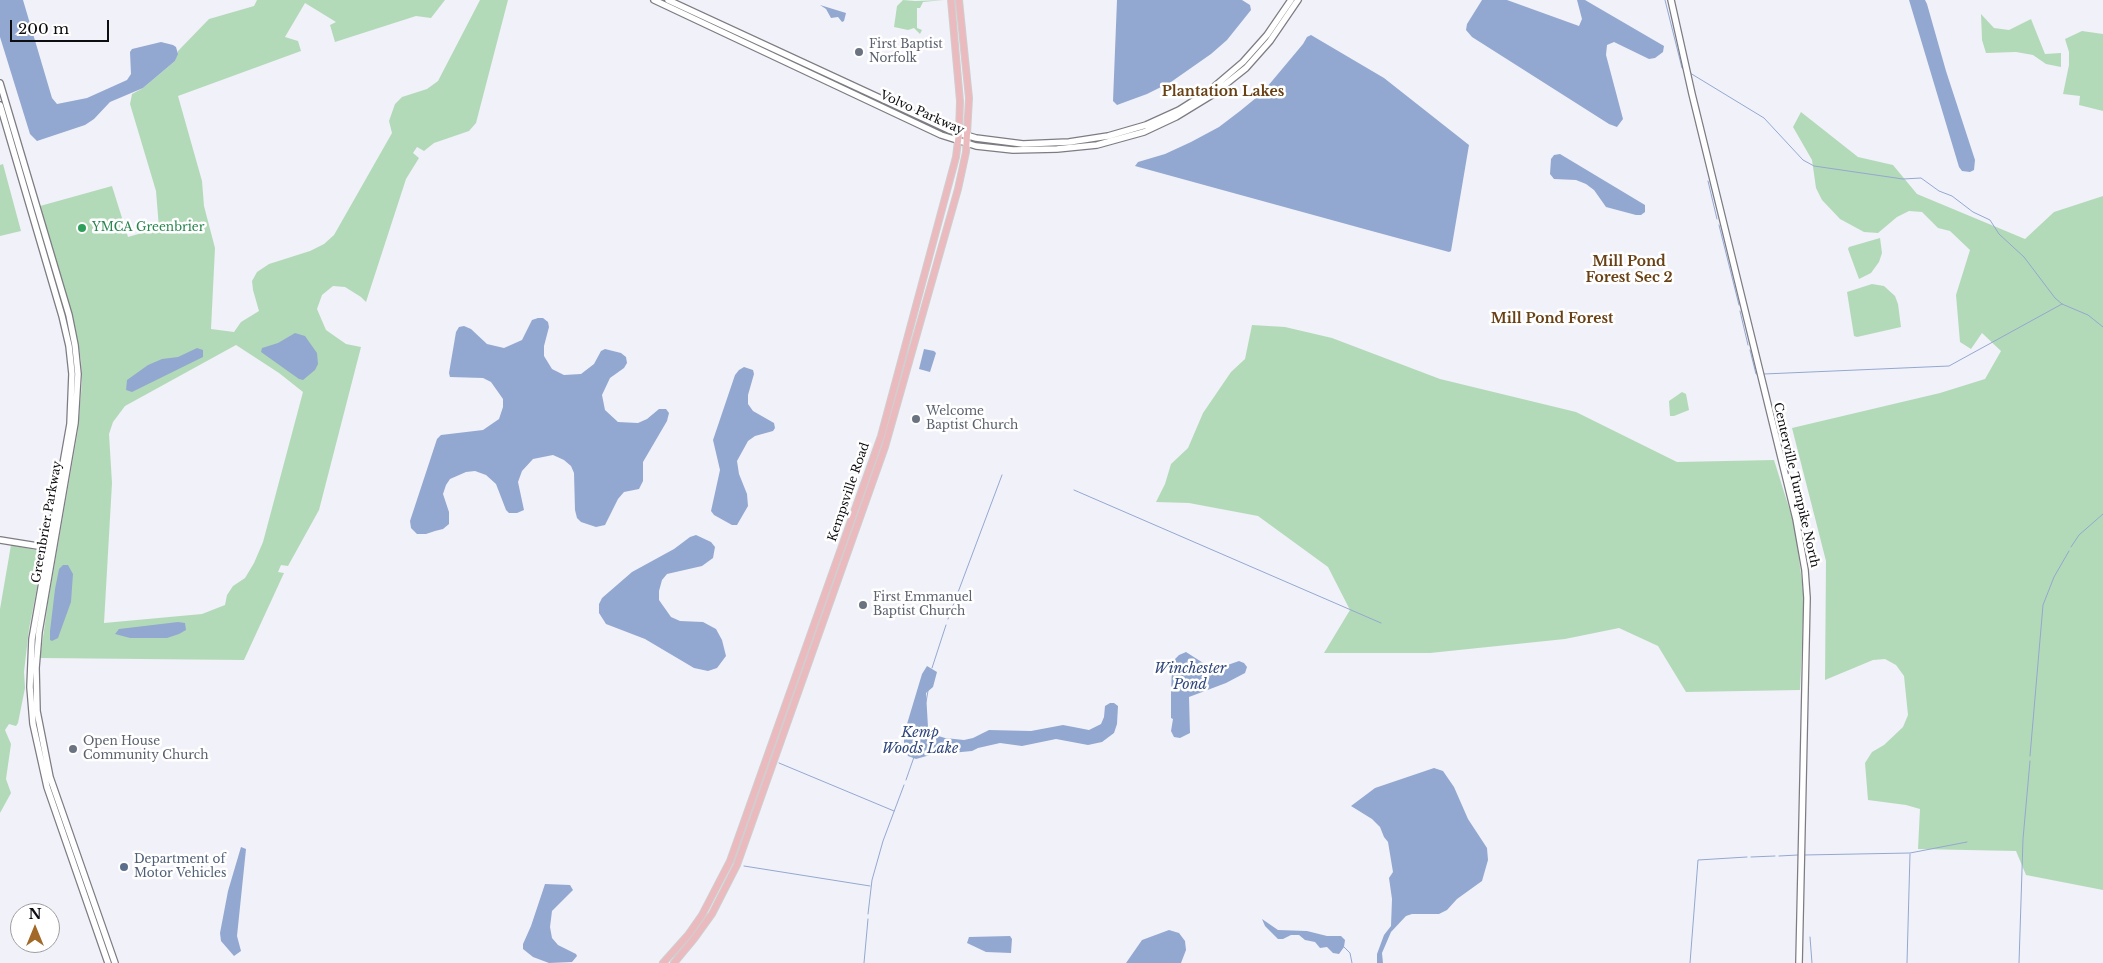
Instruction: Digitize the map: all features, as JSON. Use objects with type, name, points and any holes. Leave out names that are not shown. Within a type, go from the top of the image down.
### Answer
[{"type":"main road","name":"Volvo Parkway","points":[[654,0],[677,5],[959,134],[1016,144],[1069,142],[1112,136],[1157,120],[1199,98],[1235,70],[1267,35],[1291,0]]},
{"type":"main road","name":"Volvo Parkway","points":[[668,0],[929,129],[967,144],[1014,150],[1067,148],[1109,142],[1155,128],[1197,105],[1237,76],[1270,41],[1298,0]]},
{"type":"main road","name":"Kempsville Road","points":[[663,963],[688,935],[708,905],[725,873],[877,447],[951,179],[958,141],[959,86],[951,0]]},
{"type":"main road","name":"Kempsville Road","points":[[674,963],[698,934],[718,903],[734,871],[883,453],[958,189],[967,144],[968,82],[959,0]]},
{"type":"main road","name":"Centerville Turnpike North","points":[[1671,0],[1798,530],[1805,570],[1807,598],[1799,963]]},
{"type":"main road","name":"Greenbrier Parkway","points":[[0,83],[69,315],[77,356],[78,387],[76,417],[30,651],[30,688],[33,724],[47,787],[108,963]]},
{"type":"main road","name":"Greenbrier Parkway","points":[[0,105],[62,316],[70,357],[71,412],[50,548],[37,656],[36,692],[40,728],[52,782],[115,963]]},
{"type":"main road","points":[[0,540],[50,548]]},
{"type":"green space","points":[[257,0],[445,0],[431,18],[416,16],[335,42],[330,25],[336,22],[305,3],[285,37],[298,41],[301,51],[178,96],[202,181],[204,206],[215,248],[211,329],[234,332],[241,322],[259,311],[252,281],[257,272],[269,264],[310,251],[324,244],[334,235],[392,133],[389,121],[395,104],[402,97],[427,89],[438,81],[480,0],[508,0],[476,123],[469,131],[434,143],[424,151],[417,147],[413,153],[419,158],[406,179],[366,302],[345,287],[333,286],[322,295],[317,309],[326,330],[346,344],[361,347],[319,510],[288,566],[281,565],[278,572],[284,573],[244,660],[40,658],[78,430],[82,382],[81,360],[75,327],[40,206],[112,186],[128,237],[159,228],[156,191],[130,104],[132,94],[143,88],[175,61],[178,51],[209,19],[254,6]],"holes":[[[236,345],[279,373],[303,392],[263,542],[245,578],[233,586],[227,595],[225,605],[202,614],[104,623],[112,483],[109,434],[113,422],[125,406]]]},
{"type":"green space","points":[[903,0],[944,0],[923,2],[920,8],[917,8],[917,28],[922,30],[920,34],[914,28],[908,30],[894,27],[897,6]]},
{"type":"green space","points":[[1981,14],[1994,28],[2009,30],[2031,19],[2045,54],[2061,53],[2061,67],[2046,64],[2033,55],[2016,52],[1986,53],[1982,40]]},
{"type":"green space","points":[[2082,31],[2103,34],[2103,111],[2079,105],[2080,96],[2063,94],[2069,65],[2069,52],[2065,39]]},
{"type":"green space","points":[[1801,112],[1858,157],[1893,165],[1917,194],[2025,239],[2054,212],[2103,196],[2103,890],[2026,875],[2016,851],[1918,849],[1920,809],[1906,805],[1868,800],[1865,763],[1872,752],[1884,745],[1903,727],[1908,715],[1904,676],[1896,665],[1885,659],[1873,660],[1825,680],[1826,561],[1792,428],[1940,393],[1985,379],[2001,351],[1982,333],[1971,349],[1960,342],[1956,295],[1970,250],[1950,231],[1938,228],[1922,212],[1909,211],[1897,217],[1878,233],[1864,232],[1840,219],[1822,200],[1816,188],[1812,160],[1793,127]]},
{"type":"green space","points":[[3,164],[21,231],[0,236],[0,165]]},
{"type":"green space","points":[[1880,238],[1882,253],[1879,262],[1871,273],[1859,279],[1848,249],[1849,247]]},
{"type":"green space","points":[[1872,284],[1884,286],[1895,296],[1901,327],[1857,337],[1854,336],[1847,292]]},
{"type":"green space","points":[[1252,325],[1285,327],[1332,338],[1440,379],[1576,412],[1677,462],[1774,460],[1795,527],[1804,598],[1800,690],[1686,692],[1658,646],[1619,628],[1565,639],[1430,653],[1324,653],[1350,610],[1328,567],[1258,516],[1189,503],[1156,502],[1165,484],[1171,464],[1188,448],[1203,413],[1231,372],[1245,359]]},
{"type":"green space","points":[[1682,392],[1686,394],[1689,410],[1670,416],[1669,401]]},
{"type":"green space","points":[[11,545],[40,551],[43,557],[29,629],[24,672],[25,688],[18,723],[16,726],[9,724],[5,730],[11,744],[6,779],[11,793],[0,813],[0,609]]},
{"type":"water","points":[[0,0],[23,0],[52,98],[57,104],[87,98],[127,80],[131,74],[130,52],[132,49],[161,42],[176,47],[178,54],[175,61],[143,88],[110,102],[94,119],[85,125],[37,141],[30,134],[0,37]]},
{"type":"water","points":[[1117,0],[1242,0],[1250,5],[1251,10],[1227,40],[1211,54],[1171,82],[1147,94],[1117,105],[1113,101]]},
{"type":"water","points":[[1482,0],[1507,0],[1579,26],[1582,19],[1577,0],[1585,0],[1664,46],[1663,52],[1655,58],[1649,59],[1614,42],[1607,45],[1606,55],[1623,119],[1617,127],[1609,124],[1472,37],[1466,30],[1467,24]]},
{"type":"water","points":[[1909,0],[1925,0],[1927,4],[1946,71],[1975,160],[1974,170],[1970,172],[1962,171],[1959,167]]},
{"type":"water","points":[[820,5],[846,13],[844,21],[842,22],[838,17],[831,18],[826,9]]},
{"type":"water","points":[[1311,35],[1384,78],[1469,145],[1451,251],[1135,166],[1138,162],[1165,154],[1219,127],[1262,93],[1307,37]]},
{"type":"water","points":[[1560,154],[1645,205],[1645,212],[1641,215],[1636,215],[1606,207],[1594,190],[1586,184],[1576,180],[1554,179],[1550,174],[1551,159],[1554,155]]},
{"type":"water","points":[[543,318],[548,322],[549,327],[544,346],[544,356],[552,369],[564,375],[581,374],[594,364],[601,351],[605,349],[621,353],[626,357],[627,363],[624,368],[610,378],[602,395],[605,410],[618,422],[638,423],[647,419],[659,409],[666,409],[669,413],[667,421],[643,462],[643,481],[639,489],[624,492],[618,499],[605,525],[596,527],[581,522],[577,518],[574,473],[571,466],[564,460],[553,455],[533,459],[522,471],[518,482],[524,510],[517,513],[509,513],[506,510],[496,484],[486,475],[475,471],[466,472],[450,479],[443,494],[449,512],[449,524],[443,529],[426,534],[417,534],[411,528],[410,521],[437,439],[441,435],[483,430],[499,419],[503,407],[503,399],[491,382],[483,378],[450,377],[449,373],[456,332],[459,327],[464,326],[471,329],[487,344],[504,348],[522,340],[532,320]]},
{"type":"water","points":[[295,333],[305,336],[317,353],[318,364],[315,370],[303,380],[261,352],[262,348],[278,343]]},
{"type":"water","points":[[197,348],[203,350],[203,357],[132,392],[126,390],[127,380],[148,365],[162,359],[178,357]]},
{"type":"water","points":[[924,349],[936,353],[930,372],[919,369]]},
{"type":"water","points":[[744,367],[753,370],[754,374],[748,395],[748,404],[753,411],[774,423],[775,428],[773,431],[755,436],[748,441],[737,461],[739,474],[747,494],[748,506],[737,525],[732,525],[714,515],[711,511],[720,470],[713,440],[735,375]]},
{"type":"water","points":[[696,535],[711,542],[715,547],[713,558],[702,566],[667,574],[662,580],[659,600],[671,617],[680,621],[703,622],[716,629],[722,640],[726,656],[717,668],[708,671],[694,668],[645,639],[606,624],[599,613],[599,604],[602,598],[632,572]]},
{"type":"water","points":[[63,565],[68,565],[73,574],[71,602],[58,638],[52,641],[50,640],[50,631],[55,589],[59,569]]},
{"type":"water","points":[[178,622],[185,623],[186,630],[167,638],[130,638],[115,634],[119,629]]},
{"type":"water","name":"Winchester Pond","points":[[1186,652],[1211,668],[1222,667],[1239,661],[1247,667],[1245,673],[1226,683],[1189,697],[1190,733],[1180,738],[1174,737],[1171,731],[1173,719],[1171,718],[1172,667],[1174,660]]},
{"type":"water","name":"Kemp Woods Lake","points":[[927,666],[937,672],[933,687],[926,693],[928,727],[935,735],[964,740],[989,730],[1031,731],[1063,725],[1089,730],[1101,724],[1105,706],[1110,703],[1118,706],[1117,724],[1114,733],[1102,742],[1088,745],[1056,739],[1022,746],[1000,743],[972,751],[930,755],[916,759],[908,756],[904,747],[904,734],[922,674]]},
{"type":"water","points":[[1434,768],[1443,771],[1454,787],[1468,819],[1487,848],[1488,860],[1482,881],[1457,899],[1447,910],[1439,914],[1412,914],[1406,916],[1391,932],[1382,953],[1383,963],[1377,963],[1377,954],[1384,935],[1391,926],[1392,899],[1389,878],[1393,872],[1388,842],[1380,827],[1372,819],[1351,806],[1375,788]]},
{"type":"water","points":[[241,847],[246,849],[237,936],[241,951],[234,956],[221,941],[220,933],[228,891]]},
{"type":"water","points":[[545,884],[570,885],[573,890],[552,911],[550,927],[552,938],[558,945],[576,954],[577,956],[572,962],[549,963],[533,957],[523,949],[523,944]]},
{"type":"water","points":[[1262,919],[1278,930],[1307,931],[1327,936],[1341,936],[1345,940],[1344,947],[1339,954],[1333,953],[1327,947],[1320,948],[1315,942],[1305,940],[1299,935],[1278,939],[1265,926]]},
{"type":"water","points":[[1169,930],[1179,933],[1185,941],[1186,950],[1181,963],[1126,963],[1142,940]]},
{"type":"water","points":[[1010,936],[1012,939],[1011,953],[986,952],[967,943],[969,937]]},
{"type":"waterway","points":[[1665,0],[1683,69]]},
{"type":"waterway","points":[[1690,73],[1764,118],[1803,160],[1814,166],[1903,179],[1921,178],[1939,191],[1952,196],[1973,212],[1990,220],[1999,234],[2024,257],[2055,298],[2062,304],[2088,315],[2103,327]]},
{"type":"waterway","points":[[1708,181],[1717,219]]},
{"type":"waterway","points":[[1719,225],[1739,305]]},
{"type":"waterway","points":[[1764,374],[1949,366],[2062,304]]},
{"type":"waterway","points":[[1740,311],[1748,345]]},
{"type":"waterway","points":[[1750,350],[1756,374],[1758,374]]},
{"type":"waterway","points":[[948,619],[1002,475]]},
{"type":"waterway","points":[[1074,490],[1381,623]]},
{"type":"waterway","points":[[2071,547],[2079,535],[2103,514]]},
{"type":"waterway","points":[[2030,756],[2043,605],[2054,577],[2069,551]]},
{"type":"waterway","points":[[932,668],[946,625]]},
{"type":"waterway","points":[[926,702],[928,691]]},
{"type":"waterway","points":[[906,780],[914,757]]},
{"type":"waterway","points":[[2019,963],[2023,839],[2030,761]]},
{"type":"waterway","points":[[779,763],[894,811]]},
{"type":"waterway","points":[[868,914],[872,880],[883,841],[904,785]]},
{"type":"waterway","points":[[1804,855],[1910,853],[1967,842]]},
{"type":"waterway","points":[[1907,963],[1910,854]]},
{"type":"waterway","points":[[1779,856],[1798,855]]},
{"type":"waterway","points":[[1751,857],[1775,856]]},
{"type":"waterway","points":[[1690,963],[1698,860],[1747,857]]},
{"type":"waterway","points":[[744,866],[870,886]]},
{"type":"waterway","points":[[864,963],[868,919]]},
{"type":"waterway","points":[[1810,937],[1812,963]]},
{"type":"waterway","points":[[1344,947],[1350,953],[1352,963]]},
{"type":"place","name":"First Baptist Norfolk","points":[[859,52]]},
{"type":"place","name":"YMCA Greenbrier","points":[[82,228]]},
{"type":"place","name":"Welcome Baptist Church","points":[[916,419]]},
{"type":"place","name":"First Emmanuel Baptist Church","points":[[863,605]]},
{"type":"place","name":"Open House Community Church","points":[[73,749]]},
{"type":"place","name":"Department of Motor Vehicles","points":[[124,867]]},
{"type":"district","name":"Plantation Lakes","points":[[1223,92]]},
{"type":"district","name":"Mill Pond Forest Sec 2","points":[[1629,270]]},
{"type":"district","name":"Mill Pond Forest","points":[[1552,319]]}]
